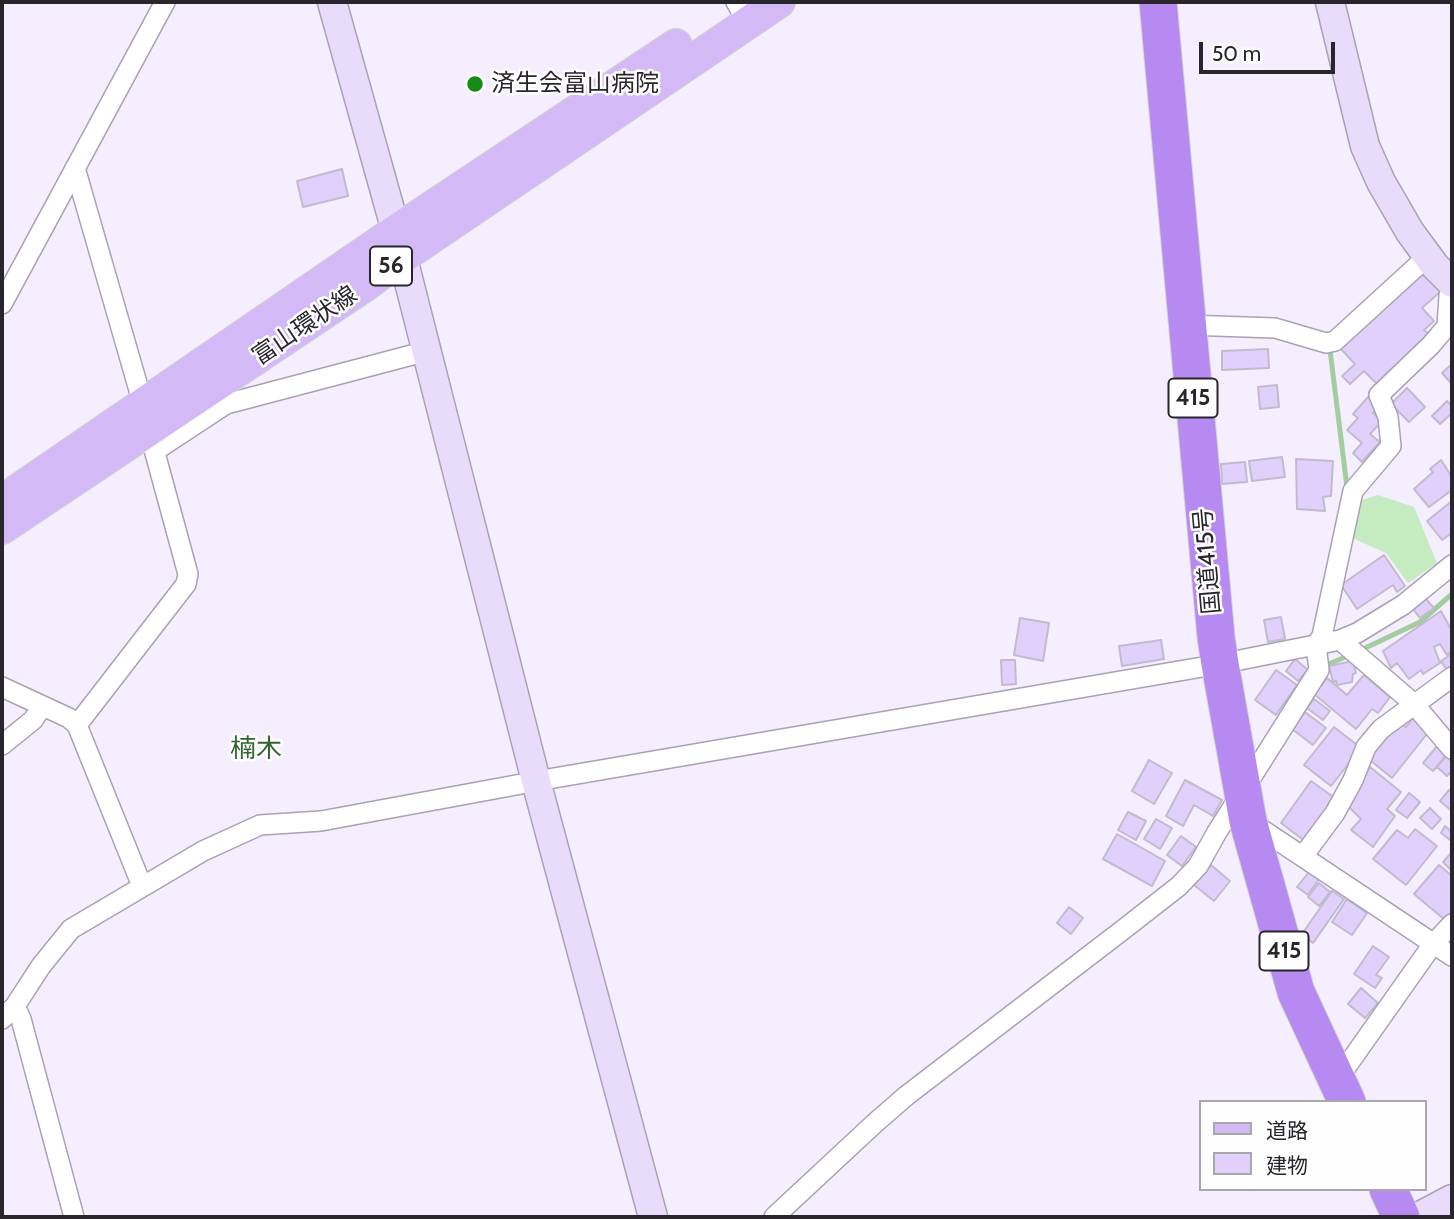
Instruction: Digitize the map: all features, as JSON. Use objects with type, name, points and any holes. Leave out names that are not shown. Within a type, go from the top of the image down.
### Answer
[{"type":"highway","name":"国道415号","points":[[1158,2],[1186,325],[1220,664],[1246,806],[1296,992],[1342,1091]]},
{"type":"highway","points":[[1389,1191],[1401,1217]]},
{"type":"main road","name":"富山環状線","points":[[2,528],[150,428],[398,244],[740,8],[779,2]]},
{"type":"main road","name":"富山環状線","points":[[2,501],[150,428]]},
{"type":"street","points":[[2,304],[165,2]]},
{"type":"street","points":[[332,2],[427,351],[536,781],[653,1217]]},
{"type":"street","points":[[1330,2],[1365,146],[1410,232],[1452,283]]},
{"type":"street","points":[[75,169],[150,428],[188,573],[186,584],[77,725]]},
{"type":"street","points":[[1186,325],[1275,328],[1326,343],[1335,341],[1428,256]]},
{"type":"street","points":[[774,1217],[906,1096],[1179,886],[1246,806],[1319,670],[1316,645],[1322,636],[1353,491],[1391,446],[1388,417],[1379,395],[1447,326],[1449,296],[1452,291]]},
{"type":"street","points":[[150,428],[226,404],[427,351]]},
{"type":"street","points":[[74,1217],[21,1019],[8,1012],[71,929],[204,851],[260,825],[321,821],[536,781],[1220,664],[1340,640],[1357,633],[1403,605],[1452,565]]},
{"type":"street","points":[[1340,640],[1413,703],[1452,749]]},
{"type":"street","points":[[1303,856],[1335,813],[1353,780],[1366,747],[1381,729],[1452,677]]},
{"type":"street","points":[[2,687],[69,718],[77,725],[142,886]]},
{"type":"street","points":[[2,745],[33,720],[42,707]]},
{"type":"street","points":[[1246,806],[1303,856],[1452,956]]},
{"type":"street","points":[[1342,1091],[1433,944],[1452,924]]},
{"type":"street","points":[[1418,1217],[1452,1199]]},
{"type":"green space","points":[[1378,495],[1414,507],[1437,563],[1408,583],[1386,553],[1348,536],[1353,503]]},
{"type":"building","points":[[342,169],[348,196],[303,207],[297,181]]},
{"type":"building","points":[[1423,271],[1441,291],[1422,308],[1434,321],[1424,330],[1431,336],[1378,385],[1364,371],[1350,384],[1342,376],[1355,364],[1340,348]]},
{"type":"building","points":[[1268,349],[1269,368],[1222,370],[1222,351]]},
{"type":"building","points":[[1452,364],[1452,380],[1450,382],[1442,373]]},
{"type":"building","points":[[1277,385],[1279,407],[1260,409],[1258,387]]},
{"type":"building","points":[[1407,388],[1425,407],[1409,422],[1391,404]]},
{"type":"building","points":[[1369,396],[1380,405],[1373,413],[1382,421],[1370,434],[1380,442],[1362,462],[1353,453],[1362,443],[1347,430],[1358,418],[1353,414]]},
{"type":"building","points":[[1447,401],[1452,406],[1452,413],[1440,424],[1432,416]]},
{"type":"building","points":[[1282,457],[1285,477],[1252,481],[1249,461]]},
{"type":"building","points":[[1296,459],[1333,461],[1331,496],[1323,497],[1325,511],[1297,509]]},
{"type":"building","points":[[1441,460],[1452,477],[1452,490],[1429,507],[1414,489],[1433,472],[1430,469]]},
{"type":"building","points":[[1245,462],[1247,482],[1222,484],[1221,464]]},
{"type":"building","points":[[1452,501],[1452,533],[1442,540],[1427,521]]},
{"type":"building","points":[[1384,555],[1405,586],[1397,592],[1393,585],[1357,609],[1341,585]]},
{"type":"building","points":[[1425,598],[1434,608],[1420,618],[1412,608]]},
{"type":"building","points":[[1441,611],[1452,631],[1452,651],[1447,655],[1440,644],[1434,647],[1440,663],[1423,674],[1421,670],[1409,679],[1397,663],[1391,668],[1383,651]]},
{"type":"building","points":[[1281,617],[1285,639],[1268,642],[1264,620]]},
{"type":"building","points":[[1020,618],[1049,623],[1043,661],[1014,655]]},
{"type":"building","points":[[1161,640],[1164,659],[1122,666],[1119,646]]},
{"type":"building","points":[[1452,654],[1452,667],[1447,670],[1441,661]]},
{"type":"building","points":[[1295,659],[1308,670],[1298,681],[1286,671]]},
{"type":"building","points":[[1001,660],[1015,660],[1016,684],[1002,685]]},
{"type":"building","points":[[1353,661],[1356,673],[1353,674],[1352,682],[1337,685],[1336,681],[1333,682],[1329,666]]},
{"type":"building","points":[[1276,670],[1297,685],[1276,715],[1255,700]]},
{"type":"building","points":[[1364,675],[1390,697],[1378,713],[1372,709],[1356,729],[1314,694],[1327,678],[1347,695]]},
{"type":"building","points":[[1314,699],[1330,711],[1323,720],[1307,708]]},
{"type":"building","points":[[1305,712],[1326,728],[1313,745],[1292,729]]},
{"type":"building","points":[[1414,717],[1430,730],[1392,778],[1366,757],[1396,720],[1406,727]]},
{"type":"building","points":[[1334,727],[1361,748],[1331,786],[1304,765]]},
{"type":"building","points":[[1438,745],[1448,753],[1433,771],[1423,763]]},
{"type":"building","points":[[1446,756],[1452,762],[1452,771],[1447,776],[1437,767]]},
{"type":"building","points":[[1149,760],[1172,773],[1154,804],[1132,791]]},
{"type":"building","points":[[1370,767],[1401,792],[1387,809],[1395,816],[1373,847],[1351,830],[1361,819],[1346,804]]},
{"type":"building","points":[[1185,780],[1222,800],[1213,816],[1194,805],[1183,826],[1166,816]]},
{"type":"building","points":[[1311,781],[1336,799],[1306,842],[1281,823]]},
{"type":"building","points":[[1449,790],[1452,793],[1452,811],[1440,801]]},
{"type":"building","points":[[1409,793],[1420,802],[1407,818],[1396,810]]},
{"type":"building","points":[[1430,808],[1441,819],[1432,829],[1420,818]]},
{"type":"building","points":[[1128,812],[1146,821],[1136,840],[1118,830]]},
{"type":"building","points":[[1156,819],[1172,828],[1160,849],[1144,839]]},
{"type":"building","points":[[1445,826],[1452,832],[1450,840],[1441,833]]},
{"type":"building","points":[[1415,829],[1437,846],[1406,885],[1373,859],[1397,830],[1408,838]]},
{"type":"building","points":[[1117,834],[1165,861],[1152,886],[1103,859]]},
{"type":"building","points":[[1181,836],[1196,847],[1182,866],[1167,855]]},
{"type":"building","points":[[1452,852],[1452,871],[1443,862]]},
{"type":"building","points":[[1211,865],[1230,881],[1214,901],[1194,885]]},
{"type":"building","points":[[1439,865],[1452,876],[1452,911],[1445,920],[1414,894]]},
{"type":"building","points":[[1309,872],[1319,879],[1308,895],[1297,887]]},
{"type":"building","points":[[1319,883],[1330,892],[1319,906],[1308,897]]},
{"type":"building","points":[[1332,891],[1344,899],[1313,943],[1302,934]]},
{"type":"building","points":[[1347,899],[1367,913],[1352,935],[1332,922]]},
{"type":"building","points":[[1069,907],[1083,918],[1071,934],[1057,923]]},
{"type":"building","points":[[1373,946],[1389,957],[1376,975],[1382,978],[1375,988],[1354,974]]},
{"type":"building","points":[[1361,988],[1378,1003],[1365,1018],[1348,1004]]},
{"type":"waterway","points":[[1330,350],[1347,487]]},
{"type":"waterway","points":[[1359,651],[1420,622],[1452,594]]},
{"type":"waterway","points":[[1324,666],[1350,655]]},
{"type":"place","name":"済生会富山病院","points":[[475,84]]},
{"type":"district","name":"楠木","points":[[256,749]]}]
